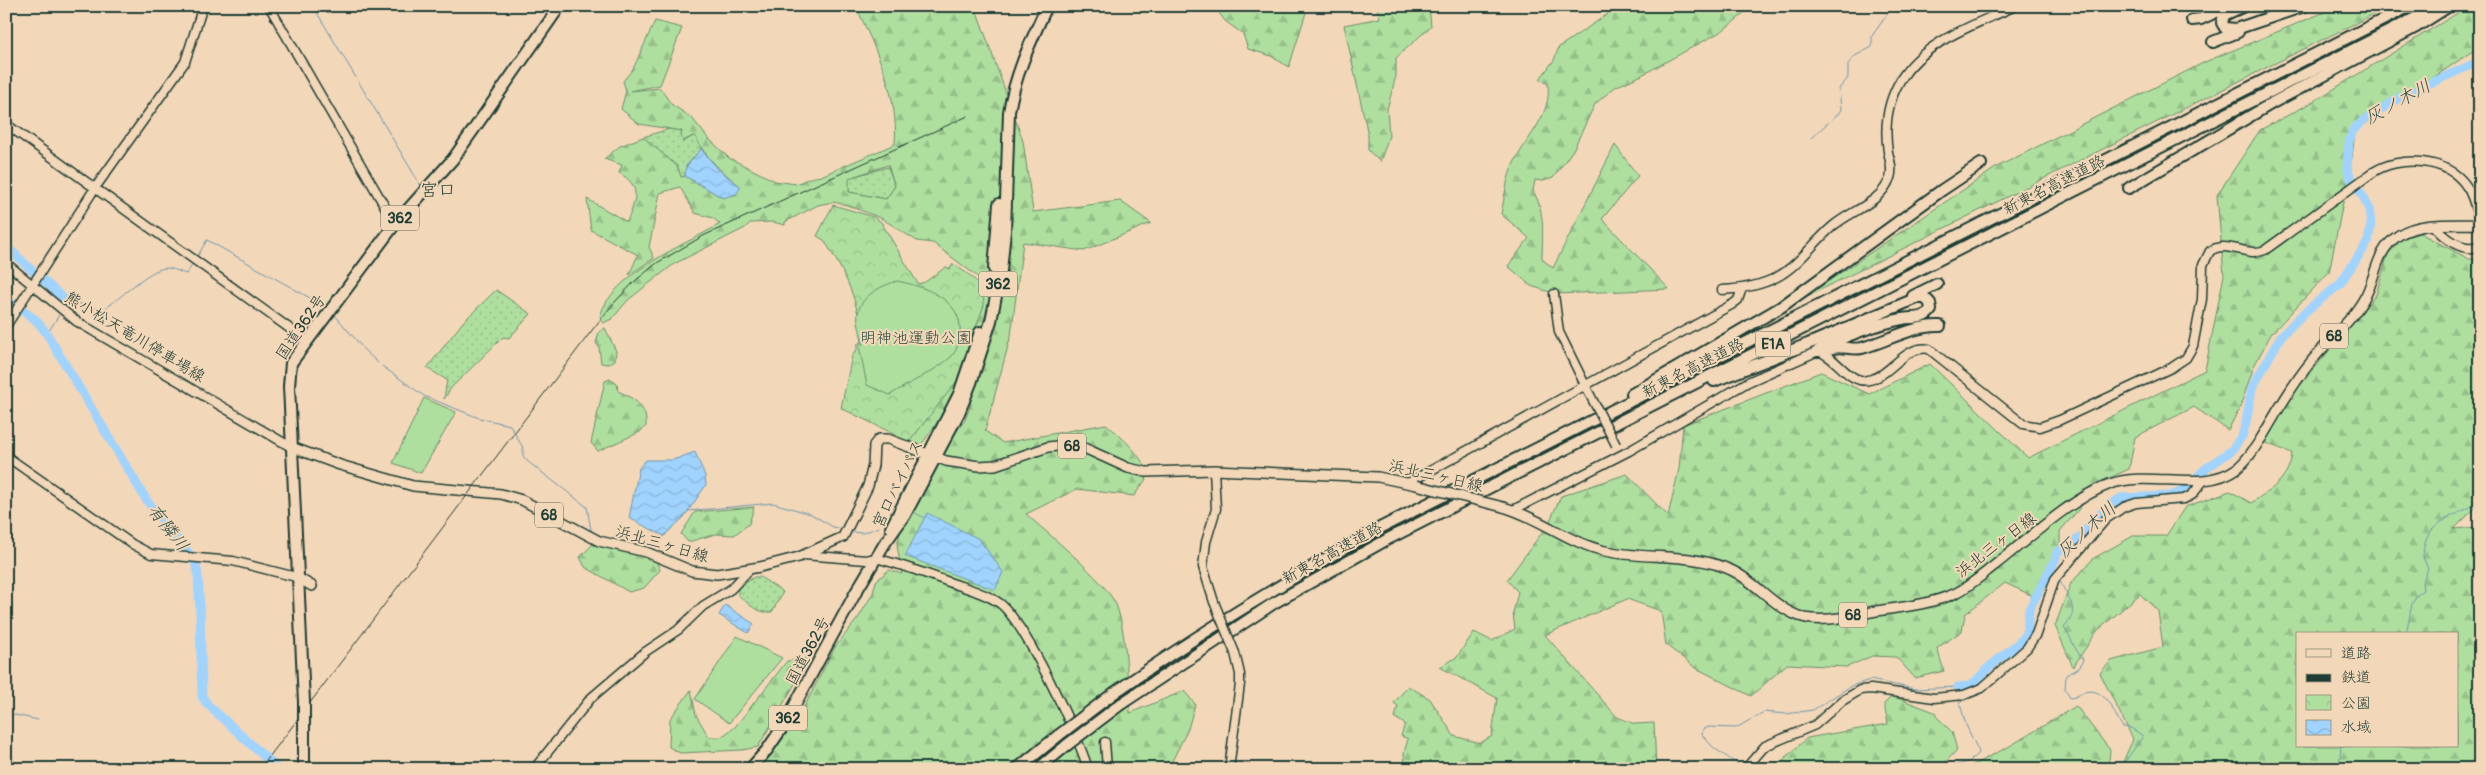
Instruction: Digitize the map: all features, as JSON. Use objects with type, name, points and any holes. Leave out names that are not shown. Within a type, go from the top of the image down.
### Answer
[{"type":"highway","name":"国道362号","points":[[304,769],[304,702],[296,577],[291,447],[289,373],[291,363],[395,224],[453,159],[560,6]]},
{"type":"highway","name":"宮口バイパス","points":[[885,543],[905,516],[959,394],[983,326],[994,268],[1002,127],[1007,88],[1014,65],[1039,6]]},
{"type":"highway","name":"宮口バイパス","points":[[932,456],[962,405],[991,321],[1001,271],[1005,231],[1009,112],[1012,93],[1023,60],[1047,6]]},
{"type":"highway","points":[[2192,20],[2200,19],[2229,6]]},
{"type":"highway","points":[[2244,6],[2224,16],[2222,21],[2225,28],[2233,30],[2262,22]]},
{"type":"highway","points":[[2213,42],[2304,6]]},
{"type":"highway","name":"新東名高速道路","points":[[1016,769],[1114,693],[1175,651],[1268,592],[1380,528],[2410,6]]},
{"type":"highway","name":"新東名高速道路","points":[[1038,769],[1121,704],[1216,640],[1324,574],[1388,539],[2439,6]]},
{"type":"highway","points":[[2129,188],[2274,102],[2416,27],[2449,6]]},
{"type":"highway","points":[[1478,478],[1748,328],[1814,285],[1942,190],[1981,164]]},
{"type":"highway","points":[[1668,398],[1808,344],[1889,308],[1937,284]]},
{"type":"highway","points":[[1822,352],[1836,341],[1892,322],[1923,317],[1929,313],[1931,306],[1928,300],[1921,297],[1889,308]]},
{"type":"highway","points":[[1822,352],[1834,347],[1857,349],[1928,326],[1940,326]]},
{"type":"highway","name":"国道362号","points":[[750,769],[767,750],[784,725],[885,543]]},
{"type":"main road","name":"浜北三ヶ日線","points":[[291,447],[340,465],[413,486],[501,494],[522,500],[599,542],[646,552],[692,571],[717,574],[750,569],[804,555],[841,538],[846,533],[871,480],[873,449],[879,438],[888,439],[932,456],[979,466],[994,465],[1048,447],[1065,445],[1082,447],[1128,468],[1146,472],[1214,470],[1378,477],[1513,510],[1586,545],[1606,551],[1706,562],[1732,570],[1787,610],[1801,617],[1829,619],[1921,604],[1956,592],[1971,584],[2093,492],[2111,484],[2151,478],[2198,480],[2221,477],[2236,470],[2245,461],[2309,364],[2351,318],[2366,294],[2380,255],[2388,244],[2401,234],[2434,226],[2480,224]]},
{"type":"main road","points":[[2434,226],[2444,236],[2464,248],[2469,249],[2480,246]]},
{"type":"main road","points":[[296,577],[312,586]]},
{"type":"street","points":[[6,326],[95,188],[185,62],[203,6]]},
{"type":"street","points":[[269,6],[395,224]]},
{"type":"street","points":[[1722,290],[1742,288],[1766,282],[1787,271],[1834,225],[1877,197],[1886,187],[1891,176],[1886,124],[1888,109],[1901,80],[1924,53],[1942,41],[2015,6]]},
{"type":"street","points":[[6,124],[307,340]]},
{"type":"street","points":[[1513,510],[1568,484],[1748,382],[1822,352],[1852,376],[1865,380],[1876,377],[1915,350],[1930,348],[2020,421],[2033,427],[2048,425],[2171,368],[2188,356],[2193,346],[2200,312],[2203,265],[2210,251],[2224,246],[2253,253],[2265,250],[2380,167],[2393,162],[2406,161],[2434,164],[2457,176],[2466,185],[2473,198],[2480,224]]},
{"type":"street","name":"熊小松天竜川停車場線","points":[[6,263],[76,321],[291,447]]},
{"type":"street","points":[[1412,484],[1586,389],[1733,304],[1738,300],[1742,288]]},
{"type":"street","points":[[1554,294],[1560,332],[1586,389],[1621,454]]},
{"type":"street","points":[[6,456],[132,544],[151,554],[233,562],[296,577]]},
{"type":"street","points":[[1214,470],[1216,509],[1206,542],[1203,567],[1214,602],[1235,653],[1240,674],[1229,769]]},
{"type":"street","points":[[1746,767],[1765,746],[1815,725],[1842,701],[1860,690],[1871,689],[1934,698],[1964,695],[1982,688],[2027,648],[2036,634],[2054,579],[2110,516],[2124,507],[2136,503],[2184,499],[2192,495],[2198,480]]},
{"type":"street","points":[[804,555],[866,560],[876,558],[982,593],[1000,602],[1013,615],[1067,717],[1082,748],[1088,769]]},
{"type":"street","points":[[534,769],[562,732],[597,692],[645,652],[678,630],[703,606],[731,589],[750,569]]},
{"type":"street","points":[[1105,742],[1107,769]]},
{"type":"green space","points":[[856,6],[975,6],[1023,141],[1033,212],[1120,201],[1151,223],[1084,251],[1023,242],[1011,335],[985,431],[1003,443],[1106,424],[1131,447],[1145,467],[1149,475],[1134,496],[1077,489],[1026,514],[1090,571],[1111,596],[1117,607],[1125,645],[1130,713],[1184,691],[1195,704],[1188,729],[1168,769],[760,769],[799,717],[835,647],[859,617],[873,593],[876,581],[889,570],[902,574],[897,545],[900,533],[948,443],[965,420],[971,404],[968,388],[951,403],[911,459],[901,439],[972,315],[982,280],[933,243],[917,241],[881,218],[847,205],[833,202],[818,205],[785,222],[785,225],[773,222],[750,223],[745,228],[674,264],[628,300],[612,319],[603,323],[600,316],[607,301],[634,274],[669,251],[720,224],[713,218],[695,213],[680,187],[660,193],[649,247],[654,258],[629,275],[638,255],[591,230],[587,199],[627,222],[635,195],[632,183],[619,173],[622,165],[604,159],[620,146],[643,137],[678,167],[681,177],[685,176],[723,198],[741,187],[709,158],[695,135],[683,141],[682,131],[639,124],[621,109],[626,91],[623,81],[633,69],[655,21],[682,28],[660,85],[630,91],[660,88],[671,104],[692,118],[707,137],[729,158],[775,181],[796,184],[821,176],[895,144],[895,126],[890,90],[878,56]],"holes":[[[888,165],[895,186],[886,199],[849,192],[849,178]]]},
{"type":"green space","points":[[1214,6],[1308,6],[1289,67],[1271,56],[1248,49],[1243,34],[1225,21]]},
{"type":"green space","points":[[1376,6],[1429,6],[1431,26],[1396,58],[1396,76],[1387,109],[1389,136],[1380,162],[1368,150],[1368,135],[1344,25],[1380,18]]},
{"type":"green space","points":[[1602,6],[1620,6],[1627,14],[1634,6],[1749,6],[1741,16],[1722,31],[1640,76],[1615,87],[1595,104],[1573,150],[1553,178],[1543,181],[1535,180],[1533,191],[1542,215],[1542,259],[1553,268],[1615,145],[1638,176],[1602,219],[1669,289],[1556,294],[1531,286],[1508,266],[1529,238],[1501,214],[1512,167],[1543,115],[1546,105],[1548,84],[1540,79],[1554,60],[1559,47],[1608,14]]},
{"type":"green space","points":[[2339,6],[2390,6],[1802,299],[1997,167],[2205,62]]},
{"type":"green space","points":[[2469,6],[2480,6],[2480,46],[2355,131],[2352,158],[2329,272],[2271,334],[2254,366],[2239,410],[2228,430],[2194,407],[2135,437],[2129,469],[2103,481],[2060,531],[2060,550],[2033,596],[2005,583],[1965,614],[1962,631],[1937,648],[1944,671],[1915,678],[1896,657],[1872,656],[1847,667],[1787,664],[1751,696],[1696,668],[1666,645],[1661,611],[1627,599],[1545,635],[1617,717],[1635,724],[1654,723],[1656,769],[1405,769],[1404,753],[1408,739],[1401,736],[1405,724],[1395,718],[1398,706],[1394,703],[1408,686],[1430,699],[1454,736],[1480,743],[1492,736],[1497,698],[1440,667],[1457,657],[1474,632],[1492,641],[1515,629],[1513,613],[1518,592],[1507,580],[1549,523],[1561,496],[1627,474],[1668,516],[1679,469],[1683,425],[1821,372],[1869,394],[1930,364],[2028,458],[2205,370],[2224,275],[2217,195],[2260,130],[2311,103]]},
{"type":"green space","points":[[669,129],[682,131],[683,142],[695,135],[701,149],[686,166],[685,176],[681,178],[643,137]]},
{"type":"green space","points":[[888,167],[895,186],[886,199],[849,192],[848,178]]},
{"type":"green space","name":"明神池運動公園","points":[[833,205],[874,217],[881,222],[918,284],[925,282],[946,267],[950,269],[953,264],[975,280],[981,290],[984,305],[957,381],[906,446],[896,435],[841,408],[852,356],[857,349],[857,344],[862,342],[858,313],[850,288],[824,240],[817,236]]},
{"type":"green space","points":[[2420,233],[2469,259],[2480,259],[2480,503],[2454,529],[2480,528],[2480,769],[2120,769],[2133,739],[2100,673],[2111,661],[2163,647],[2158,611],[2140,594],[2097,631],[2073,667],[2055,626],[2071,583],[2094,558],[2133,536],[2166,536],[2185,507],[2230,491],[2251,503],[2266,493],[2283,477],[2292,453],[2263,442],[2293,394],[2376,295],[2388,254],[2403,238]]},
{"type":"green space","points":[[897,281],[918,286],[939,296],[948,303],[955,311],[959,321],[960,333],[957,347],[950,358],[929,373],[890,395],[867,385],[859,346],[863,344],[858,324],[858,313],[860,306],[868,296],[879,288]]},
{"type":"green space","points":[[496,290],[531,314],[509,338],[503,337],[451,388],[444,399],[447,380],[427,368],[463,322]]},
{"type":"green space","points":[[605,328],[616,351],[615,360],[609,364],[601,363],[599,347],[596,343],[599,332]]},
{"type":"green space","points":[[610,379],[617,384],[618,391],[639,404],[646,419],[646,426],[640,432],[598,451],[591,443],[605,381]]},
{"type":"green space","points":[[424,398],[456,412],[421,473],[393,463]]},
{"type":"green space","points":[[754,507],[749,524],[734,535],[716,534],[688,542],[681,534],[695,512]]},
{"type":"green space","points":[[595,542],[628,548],[656,561],[660,570],[644,588],[629,592],[585,567],[580,557]]},
{"type":"green space","points":[[754,577],[760,577],[783,592],[772,612],[758,610],[738,595],[738,588]]},
{"type":"green space","points":[[737,636],[782,658],[729,723],[695,699]]},
{"type":"green space","points":[[810,658],[758,747],[742,750],[680,753],[669,747],[670,719],[691,690],[696,715],[709,737],[721,737],[735,727],[787,661]]},
{"type":"green space","points":[[1892,696],[1937,713],[1937,717],[1952,732],[1957,750],[1939,769],[1886,769],[1881,765],[1825,766],[1823,769],[1774,768],[1807,738],[1888,724],[1884,704]]},
{"type":"green space","points":[[2076,706],[2110,750],[2108,769],[1965,769],[2010,746]]},
{"type":"water","points":[[701,149],[719,170],[741,187],[736,194],[723,198],[685,176],[686,167]]},
{"type":"water","points":[[695,452],[705,476],[706,485],[684,517],[664,536],[629,518],[639,468],[646,460],[673,460]]},
{"type":"water","points":[[927,513],[979,539],[1003,572],[995,590],[905,556]]},
{"type":"water","points":[[725,605],[754,624],[748,633],[719,615]]},
{"type":"waterway","points":[[313,6],[421,186]]},
{"type":"waterway","points":[[537,6],[552,10]]},
{"type":"waterway","points":[[1811,138],[1839,113],[1841,109],[1839,89],[1848,78],[1848,64],[1855,56],[1872,47],[1872,36],[1893,6]]},
{"type":"waterway","name":"灰ノ木川","points":[[1958,687],[1970,686],[2024,638],[2027,631],[2029,610],[2056,558],[2057,552],[2081,537],[2091,523],[2111,504],[2121,498],[2171,496],[2183,491],[2204,470],[2232,450],[2242,436],[2252,388],[2281,336],[2306,311],[2339,285],[2368,242],[2371,224],[2369,208],[2361,193],[2352,182],[2347,167],[2349,142],[2353,130],[2364,120],[2402,96],[2480,61]]},
{"type":"waterway","points":[[197,257],[207,240],[326,307]]},
{"type":"waterway","points":[[6,246],[37,275]]},
{"type":"waterway","points":[[63,306],[65,300],[103,310],[151,274],[166,268],[186,274],[194,262]]},
{"type":"waterway","points":[[42,279],[65,300]]},
{"type":"waterway","name":"有隣川","points":[[6,299],[36,320],[47,334],[147,501],[195,561],[198,575],[200,611],[202,696],[207,704],[278,769]]},
{"type":"waterway","points":[[334,314],[361,346]]},
{"type":"waterway","points":[[47,334],[59,315]]},
{"type":"waterway","points":[[362,348],[378,363]]},
{"type":"waterway","points":[[382,366],[424,396],[479,418],[510,425],[523,448],[523,456],[527,461],[587,507],[591,530],[600,537],[656,548],[666,534]]},
{"type":"waterway","points":[[2406,632],[2412,604],[2417,595],[2423,590],[2422,583],[2428,569],[2423,557],[2429,534],[2443,521],[2480,501]]},
{"type":"waterway","points":[[688,511],[773,503],[811,514],[833,527],[843,529]]},
{"type":"waterway","points":[[913,512],[925,518]]},
{"type":"waterway","points":[[851,532],[863,533],[879,527]]},
{"type":"waterway","name":"灰ノ木川","points":[[2053,565],[2056,572]]},
{"type":"waterway","points":[[2060,581],[2073,610],[2064,628],[2083,659],[2080,667],[2066,675],[2065,689],[2070,698],[2084,692],[2092,691],[2099,693],[2109,703],[2123,727],[2131,728],[2143,736],[2120,769]]},
{"type":"waterway","name":"灰ノ木川","points":[[1743,768],[1714,748],[1702,735],[1703,729],[1709,727],[1736,728],[1764,712],[1786,714],[1813,710],[1851,686],[1870,680],[1915,689],[1958,687],[1958,692]]},
{"type":"waterway","points":[[1941,769],[1969,762],[1979,752],[1966,725],[1959,700]]},
{"type":"waterway","points":[[6,713],[38,720]]},
{"type":"waterway","points":[[2339,769],[2341,748]]},
{"type":"railway","points":[[260,769],[593,329],[635,281],[657,263],[703,236],[968,116]]},
{"type":"district","name":"宮口","points":[[438,190]]}]
